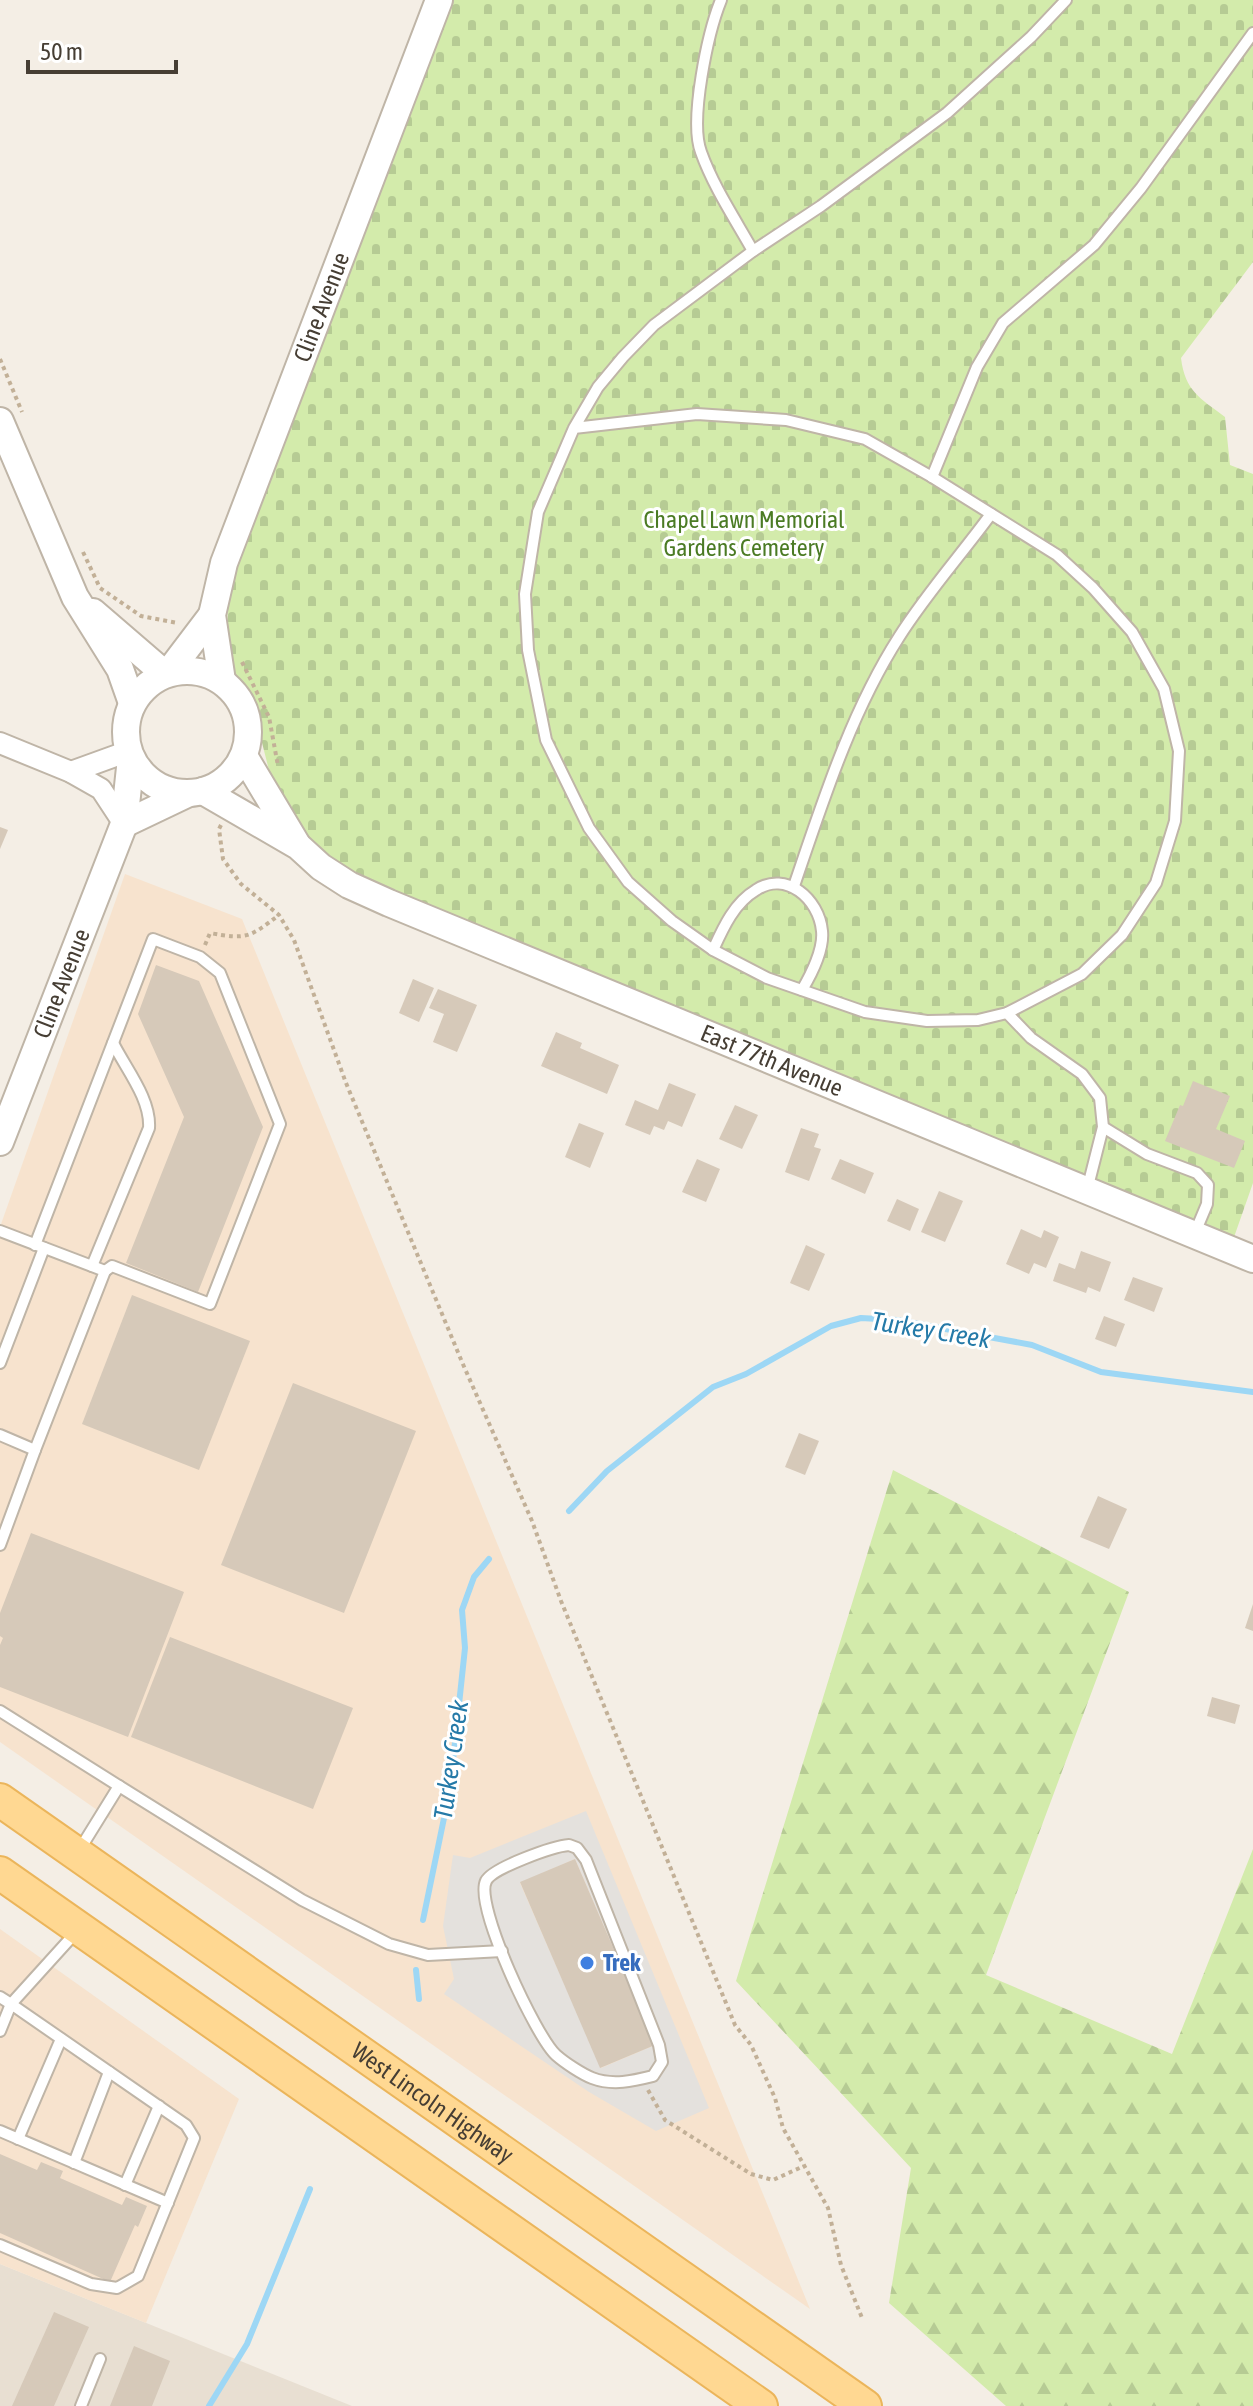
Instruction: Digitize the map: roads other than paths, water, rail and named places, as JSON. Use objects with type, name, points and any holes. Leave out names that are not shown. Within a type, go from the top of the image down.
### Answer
[{"type":"main road","name":"West Lincoln Highway","points":[[0,1800],[865,2406]]},
{"type":"main road","points":[[0,1873],[761,2406]]},
{"type":"street","name":"Cline Avenue","points":[[222,681],[212,615],[224,563],[439,0]]},
{"type":"street","points":[[0,421],[75,597],[120,669],[132,703]]},
{"type":"street","points":[[75,597],[167,673]]},
{"type":"street","name":"Cline Avenue","points":[[167,673],[212,615]]},
{"type":"street","points":[[0,743],[71,772],[101,789],[124,824],[228,778],[244,756],[249,728],[241,702],[222,681],[202,672],[167,673],[146,686],[132,703],[125,727],[130,755],[149,780],[161,787],[196,792]]},
{"type":"street","name":"Cline Avenue","points":[[0,1142],[124,824],[130,755]]},
{"type":"street","points":[[71,772],[130,755]]},
{"type":"street","name":"East 77th Avenue","points":[[244,756],[298,846]]},
{"type":"street","name":"East 77th Avenue","points":[[196,792],[298,846],[321,867],[349,885],[389,903],[1253,1259]]},
{"type":"lane","points":[[721,0],[713,19],[698,103],[699,150],[753,251]]},
{"type":"lane","points":[[574,428],[697,414],[786,420],[865,439],[1057,555],[1093,588],[1132,632],[1164,689],[1179,751],[1175,821],[1156,883],[1122,935],[1082,974],[1007,1013],[978,1020],[927,1021],[865,1012],[767,978],[713,950],[672,921],[628,882],[589,828],[546,740],[528,650],[525,594],[538,512],[574,428],[598,387],[654,325],[947,113],[1031,37],[1066,0]]},
{"type":"lane","points":[[932,477],[977,367],[1003,323],[1094,245],[1141,188],[1253,33]]},
{"type":"lane","points":[[794,886],[857,716],[892,650],[991,514]]},
{"type":"lane","points":[[713,950],[738,905],[757,888],[778,883],[794,886],[813,906],[822,931],[809,977],[802,990]]},
{"type":"lane","points":[[0,1363],[153,939],[200,957],[220,973],[280,1124],[278,1133],[210,1304],[112,1266],[105,1271],[0,1545]]},
{"type":"lane","points":[[1007,1013],[1031,1038],[1082,1074],[1100,1098],[1103,1127],[1087,1191]]},
{"type":"lane","points":[[92,1266],[149,1128],[150,1117],[146,1105],[113,1043]]},
{"type":"lane","points":[[1103,1127],[1147,1154],[1197,1173],[1208,1185],[1207,1204],[1194,1235]]},
{"type":"lane","points":[[0,1231],[105,1271]]},
{"type":"lane","points":[[0,1435],[35,1450]]},
{"type":"lane","points":[[0,1711],[302,1900],[389,1944],[428,1955],[502,1951]]},
{"type":"lane","points":[[76,1854],[119,1786]]},
{"type":"lane","points":[[558,1846],[577,1848],[586,1860],[659,2045],[662,2062],[653,2076],[627,2083],[592,2078],[556,2054],[535,2027],[502,1951],[484,1893],[485,1882],[492,1874],[558,1846]]},
{"type":"lane","points":[[0,2031],[11,2004],[79,1929]]},
{"type":"lane","points":[[0,1997],[186,2125],[194,2138],[138,2276],[117,2288],[91,2284],[0,2245]]},
{"type":"lane","points":[[18,2139],[61,2039]]},
{"type":"lane","points":[[74,2163],[109,2072]]},
{"type":"lane","points":[[125,2185],[159,2106]]},
{"type":"lane","points":[[0,2131],[168,2203]]},
{"type":"lane","points":[[81,2406],[100,2359]]},
{"type":"waterway","name":"Turkey Creek","points":[[569,1511],[607,1471],[713,1387],[746,1374],[831,1326],[861,1318],[897,1320],[1032,1345],[1101,1372],[1253,1392]]},
{"type":"waterway","name":"Turkey Creek","points":[[423,1920],[450,1789],[465,1648],[462,1610],[474,1577],[489,1559]]},
{"type":"waterway","name":"Turkey Creek","points":[[416,1970],[419,1999]]},
{"type":"waterway","name":"Turkey Creek","points":[[209,2406],[247,2344],[310,2189]]},
{"type":"place","name":"Trek","points":[[587,1963]]},
{"type":"park label","name":"Chapel Lawn Memorial Gardens Cemetery","points":[[744,534]]}]
